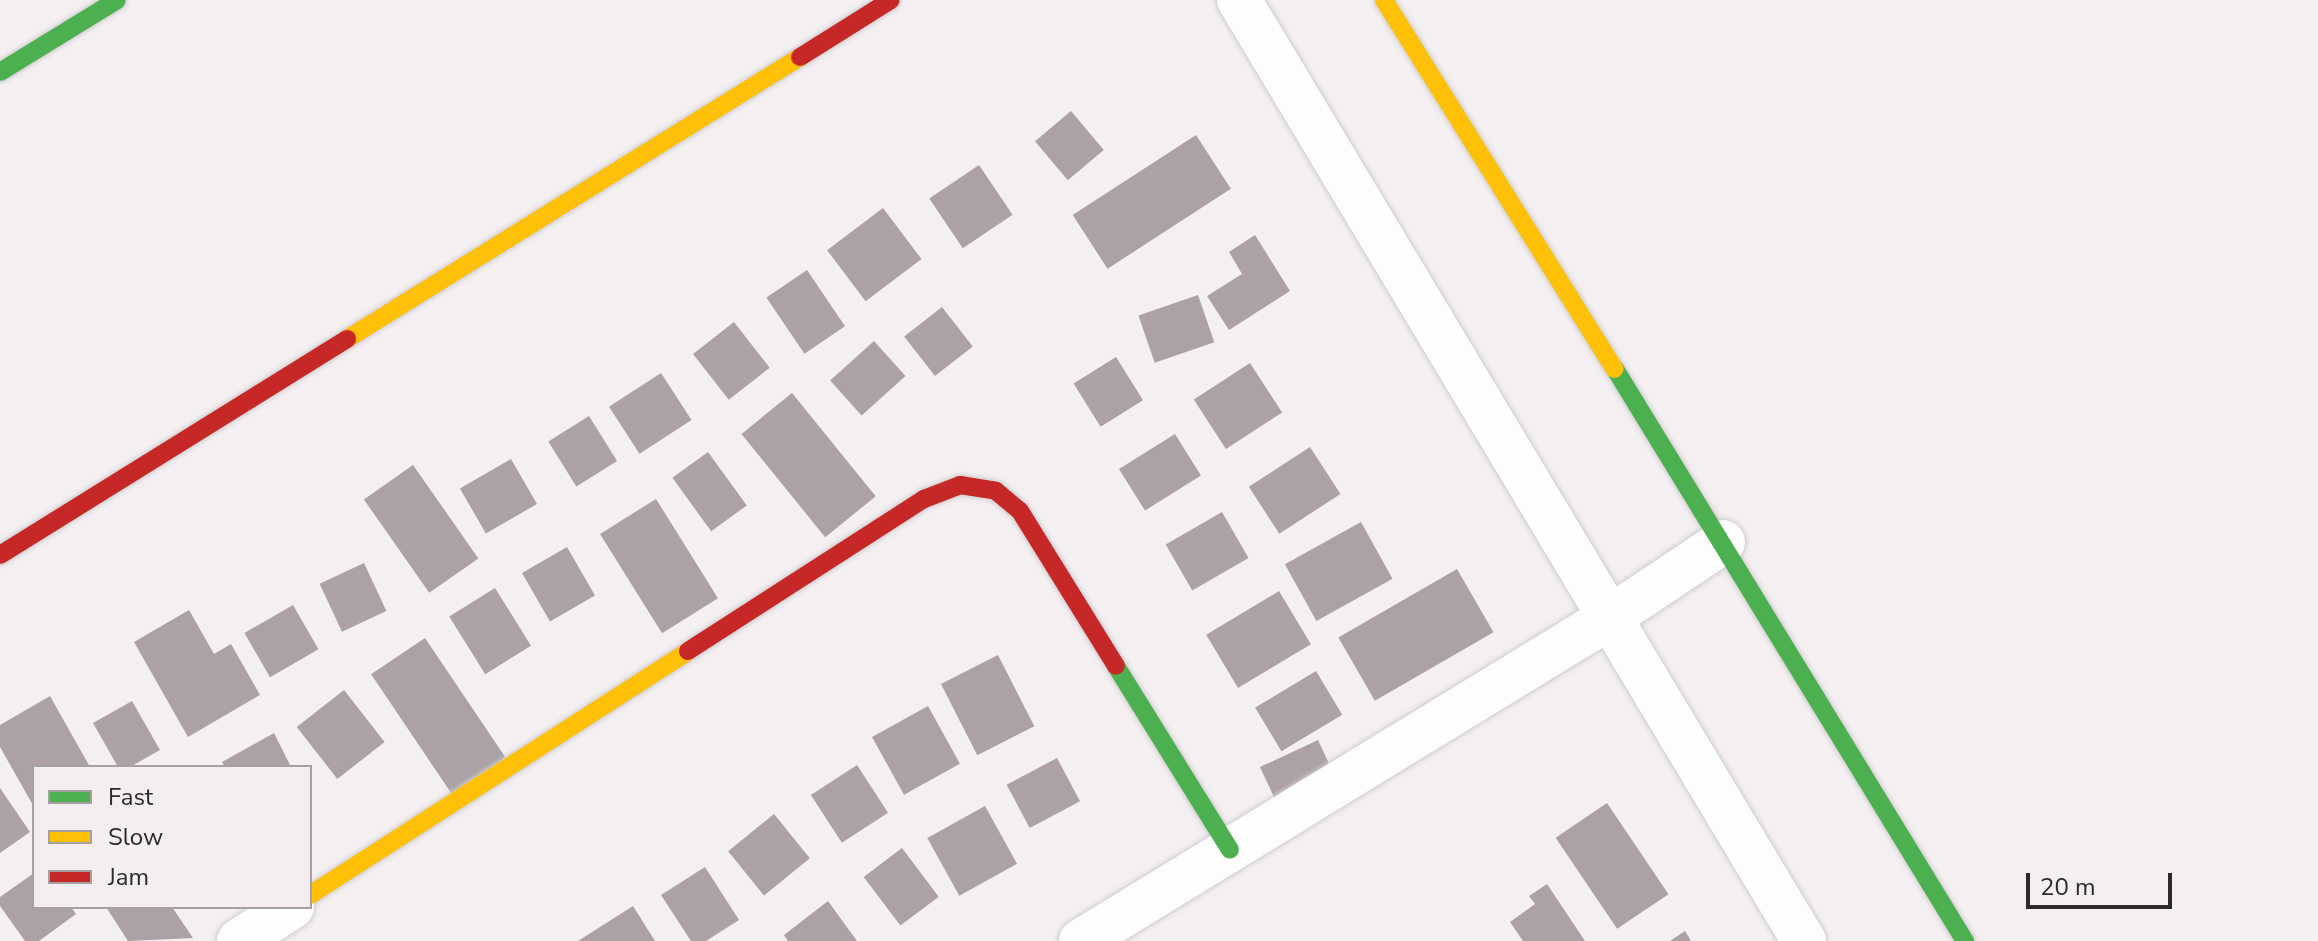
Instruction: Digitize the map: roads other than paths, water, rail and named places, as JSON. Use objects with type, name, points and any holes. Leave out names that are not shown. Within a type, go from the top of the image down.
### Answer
[{"type":"street","points":[[0,72],[117,0]]},
{"type":"street","points":[[0,555],[891,0]]},
{"type":"street","points":[[1239,0],[1804,941]]},
{"type":"street","points":[[1384,0],[1723,542],[1965,941]]},
{"type":"street","points":[[312,894],[924,499],[960,485],[996,491],[1020,511],[1230,850]]},
{"type":"street","points":[[1081,941],[1609,618],[1723,542]]},
{"type":"street","points":[[239,941],[289,909]]}]
